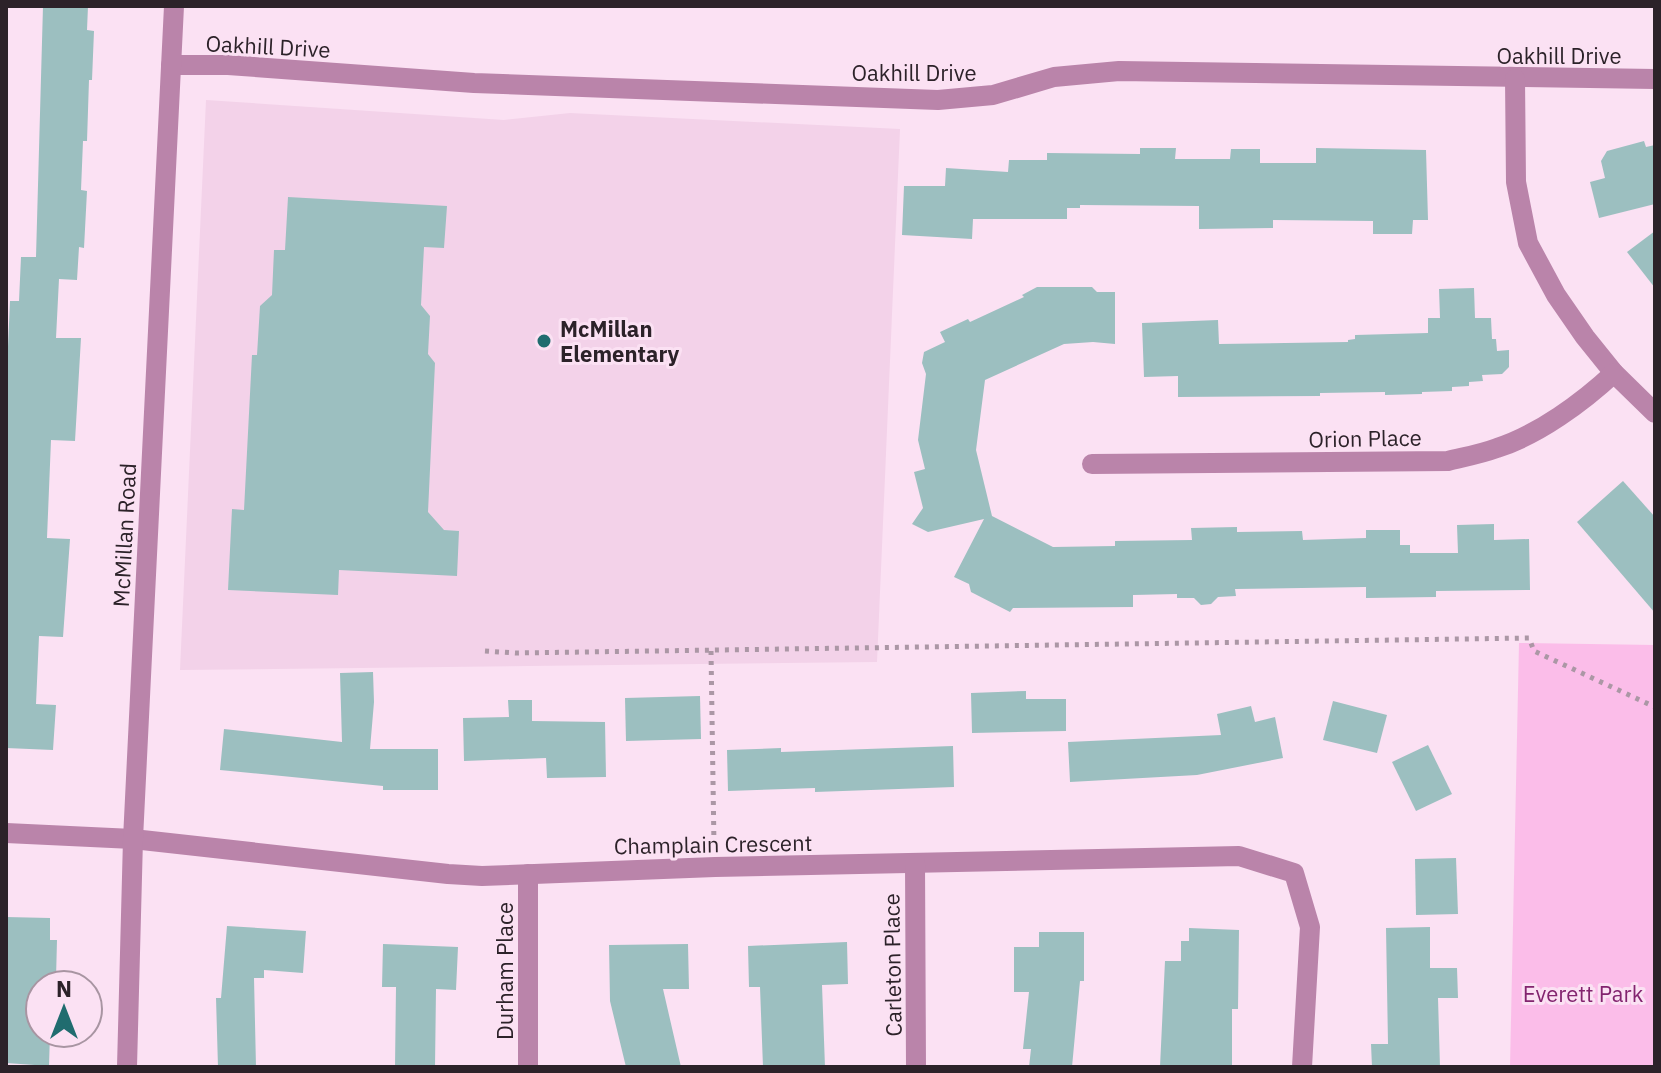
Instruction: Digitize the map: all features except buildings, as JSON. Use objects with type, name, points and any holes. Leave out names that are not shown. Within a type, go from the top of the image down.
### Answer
[{"type":"street","name":"McMillan Road","points":[[127,1067],[133,839],[174,6]]},
{"type":"street","name":"Oakhill Drive","points":[[171,65],[228,65],[474,83],[938,100],[993,95],[1054,77],[1119,71],[1655,79]]},
{"type":"street","points":[[1515,79],[1516,182],[1528,243],[1556,295],[1614,373],[1655,413]]},
{"type":"street","name":"Orion Place","points":[[1092,464],[1448,461],[1500,448],[1583,401],[1614,373]]},
{"type":"street","name":"Champlain Crescent","points":[[6,833],[133,839],[448,874],[1239,856],[1294,873],[1310,927],[1302,1067]]},
{"type":"street","name":"Carleton Place","points":[[915,863],[916,1067]]},
{"type":"street","name":"Durham Place","points":[[528,874],[528,1067]]},
{"type":"path","points":[[485,651],[711,651],[1529,638],[1534,651],[1655,707]]},
{"type":"path","points":[[711,651],[715,867]]},
{"type":"shaded area","name":"McMillan Elementary","points":[[206,100],[504,120],[570,113],[900,129],[877,662],[180,670]]},
{"type":"green space","name":"Everett Park","points":[[1519,643],[1655,645],[1655,1067],[1510,1067]]},
{"type":"place","name":"McMillan Elementary","points":[[544,341]]}]
